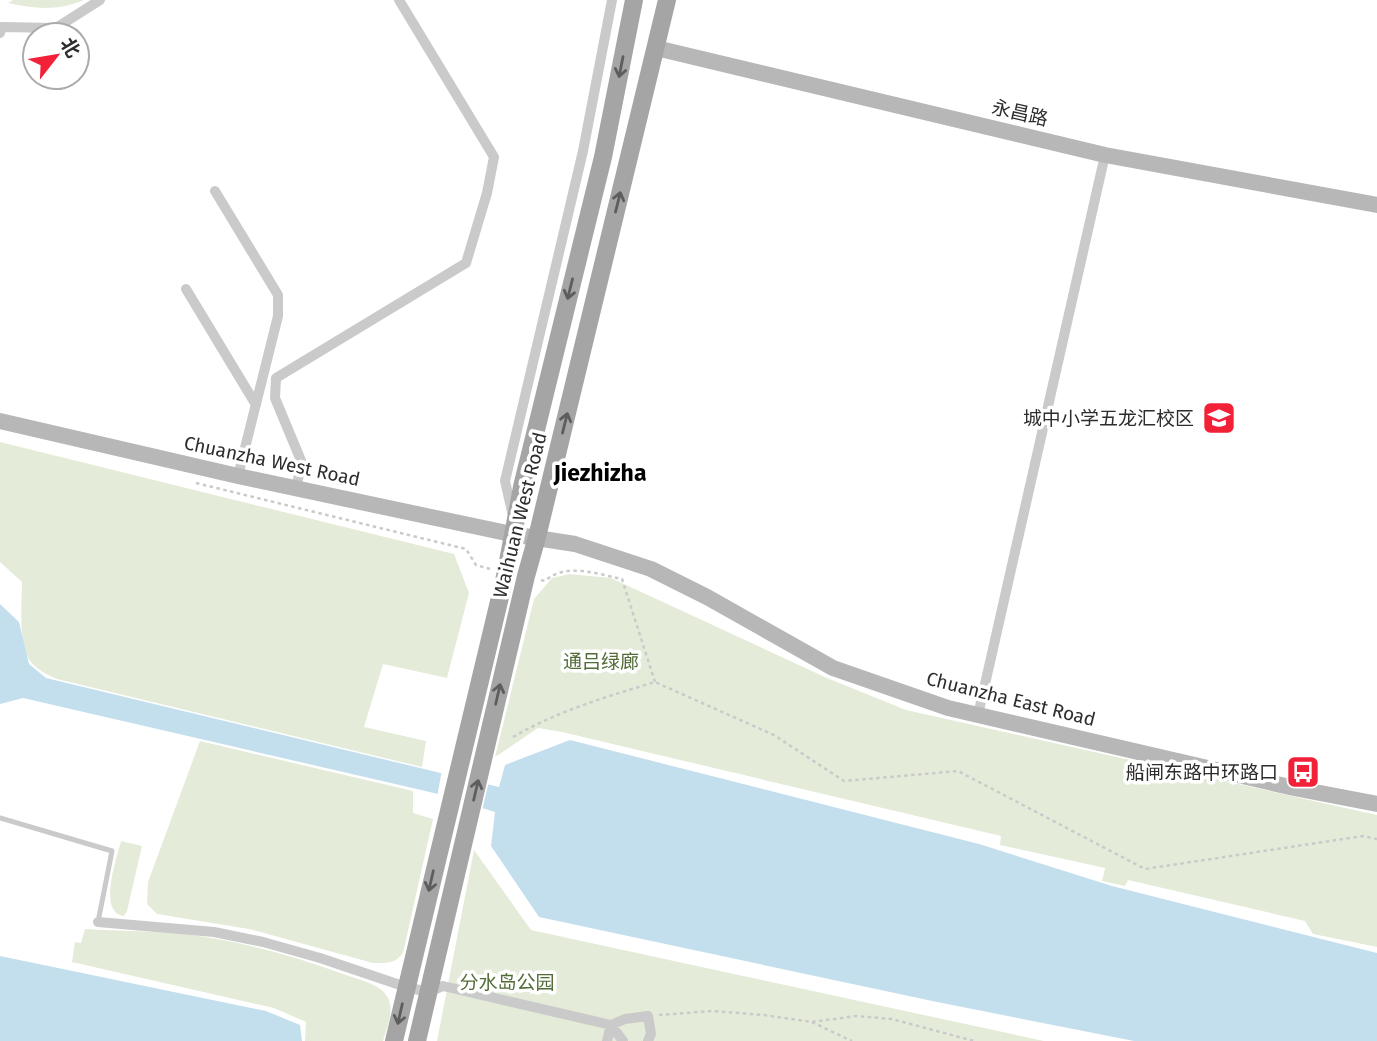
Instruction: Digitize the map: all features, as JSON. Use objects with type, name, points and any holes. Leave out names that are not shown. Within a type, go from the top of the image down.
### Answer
[{"type":"main road","name":"Waihuan West Road","points":[[394,1041],[446,814],[506,572],[513,528],[603,157],[634,0]]},
{"type":"main road","name":"Waihuan West Road","points":[[417,1041],[526,576],[667,0]]},
{"type":"street","points":[[1,28],[56,27],[100,0]]},
{"type":"street","points":[[296,487],[302,463],[275,398],[276,378],[466,263],[487,192],[494,157],[399,0]]},
{"type":"street","points":[[513,528],[505,481],[583,151],[612,0]]},
{"type":"street","name":"永昌路","points":[[656,47],[1105,155],[1377,205]]},
{"type":"street","points":[[978,715],[1105,155]]},
{"type":"street","points":[[215,191],[278,295],[278,316],[238,476]]},
{"type":"street","points":[[186,289],[256,405]]},
{"type":"street","name":"Chuanzha West Road","points":[[0,421],[238,476],[513,528],[537,537]]},
{"type":"street","name":"Chuanzha East Road","points":[[537,537],[575,544],[651,569],[833,667],[948,708],[1294,788],[1377,804]]},
{"type":"street","points":[[97,922],[214,932],[264,942],[406,987],[428,992],[443,986],[611,1025],[625,1019],[648,1016],[651,1034],[648,1041]]},
{"type":"street","points":[[607,1041],[611,1025]]},
{"type":"street","points":[[611,1025],[623,1041]]},
{"type":"lane","points":[[0,818],[112,851],[97,922]]},
{"type":"path","points":[[185,480],[466,549],[476,565],[506,572]]},
{"type":"path","points":[[526,576],[545,581],[560,571],[573,570],[622,579],[655,682]]},
{"type":"path","points":[[513,737],[544,719],[578,705],[655,682],[774,735],[844,781],[958,771],[1144,869],[1363,836],[1377,839]]},
{"type":"path","points":[[648,1016],[712,1011],[812,1022],[856,1016],[892,1019],[974,1041]]},
{"type":"path","points":[[812,1022],[852,1041]]},
{"type":"green space","points":[[13,0],[84,0],[46,8],[8,3]]},
{"type":"green space","points":[[0,442],[454,554],[469,593],[447,678],[383,664],[364,727],[426,741],[422,767],[57,679],[38,669],[28,657],[22,637],[22,582],[0,562]]},
{"type":"green space","name":"通吕绿廊","points":[[569,574],[611,578],[827,678],[906,710],[1377,815],[1377,947],[1313,934],[1305,921],[1128,880],[1125,886],[1102,881],[1105,868],[1000,845],[1001,836],[562,732],[538,728],[495,757],[534,599],[552,578]]},
{"type":"green space","points":[[200,741],[413,791],[413,813],[433,819],[400,957],[390,962],[373,963],[249,929],[157,914],[147,904],[148,882]]},
{"type":"green space","points":[[121,841],[142,846],[124,916],[116,913],[110,895]]},
{"type":"green space","name":"分水岛公园","points":[[474,850],[531,930],[1044,1041],[437,1041]]},
{"type":"green space","points":[[85,929],[192,935],[230,942],[325,967],[366,982],[378,987],[389,1000],[390,1018],[383,1041],[305,1041],[306,1022],[274,1008],[72,962],[75,942],[81,943]]},
{"type":"water","points":[[0,604],[19,622],[29,664],[46,678],[499,787],[505,765],[570,740],[979,844],[1112,886],[1377,953],[1377,1041],[1134,1041],[539,917],[491,846],[495,812],[434,793],[23,698],[0,704]]},
{"type":"water","points":[[0,956],[266,1011],[300,1025],[302,1041],[0,1041]]},
{"type":"pier","points":[[442,770],[489,781],[482,811],[437,797]]},
{"type":"place","name":"城中小学五龙汇校区","points":[[1219,418]]},
{"type":"place","name":"船闸东路中环路口","points":[[1303,772]]},
{"type":"district","name":"Jiezhizha","points":[[600,473]]}]
